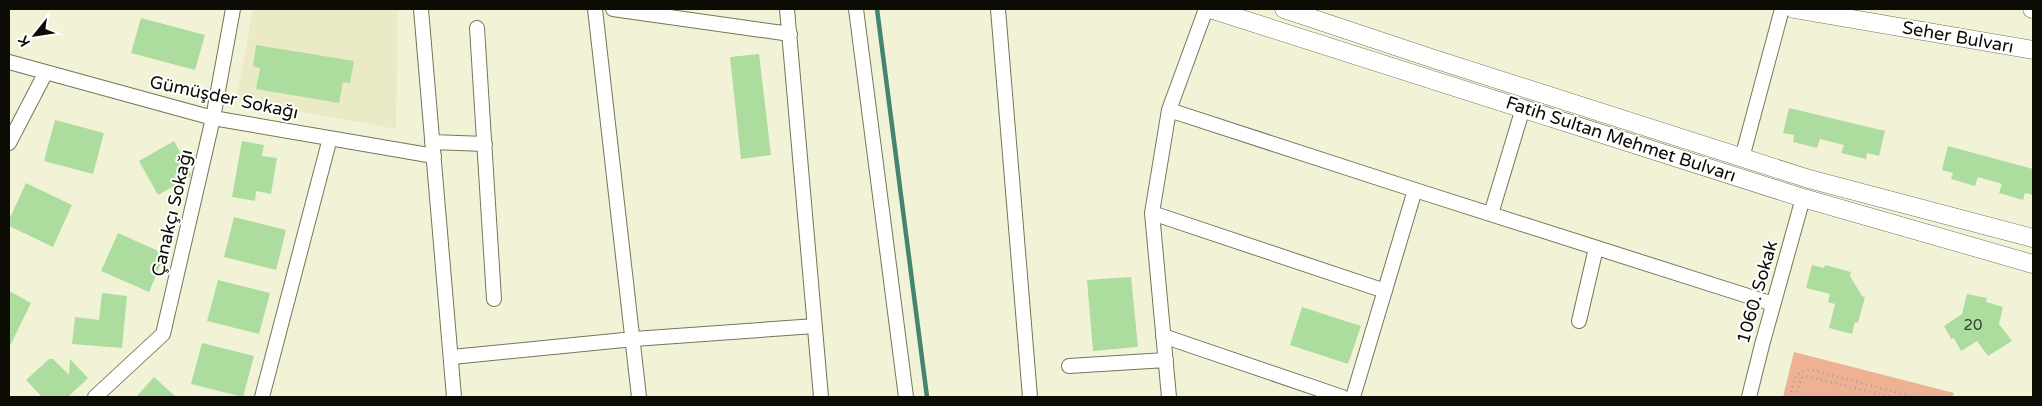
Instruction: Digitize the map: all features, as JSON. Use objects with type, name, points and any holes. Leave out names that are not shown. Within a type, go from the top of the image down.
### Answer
[{"type":"main road","name":"Fatih Sultan Mehmet Bulvarı","points":[[1210,9],[1803,198],[2033,264]]},
{"type":"main road","name":"Fatih Sultan Mehmet Bulvarı","points":[[1284,9],[1810,179],[2033,238]]},
{"type":"main road","name":"Seher Bulvarı","points":[[1794,9],[2033,50]]},
{"type":"street","name":"Çanakçı Sokağı","points":[[95,397],[163,334],[213,118],[233,9]]},
{"type":"street","points":[[420,9],[454,397]]},
{"type":"street","points":[[595,9],[640,397]]},
{"type":"street","points":[[613,9],[790,34]]},
{"type":"street","points":[[788,9],[821,397]]},
{"type":"street","points":[[856,9],[906,397]]},
{"type":"street","points":[[998,9],[1030,397]]},
{"type":"street","points":[[1169,397],[1152,213],[1169,110],[1206,9]]},
{"type":"street","points":[[1742,158],[1782,9]]},
{"type":"street","points":[[477,28],[494,299]]},
{"type":"street","name":"Gümüşder Sokağı","points":[[9,62],[213,118],[434,156]]},
{"type":"street","points":[[9,144],[46,72]]},
{"type":"street","points":[[1491,214],[1523,108]]},
{"type":"street","points":[[1169,110],[1773,304]]},
{"type":"street","points":[[262,397],[330,138]]},
{"type":"street","points":[[432,142],[485,144]]},
{"type":"street","points":[[1353,397],[1414,190]]},
{"type":"street","name":"1060. Sokak","points":[[1749,397],[1803,198]]},
{"type":"street","points":[[1152,213],[1385,291]]},
{"type":"street","points":[[1579,321],[1596,248]]},
{"type":"street","points":[[452,357],[634,339],[814,326]]},
{"type":"street","points":[[1163,336],[1342,397]]},
{"type":"street","points":[[1070,366],[1166,360]]},
{"type":"path","points":[[1790,397],[1797,375],[1803,371],[1811,370],[1915,397]]},
{"type":"path","points":[[1796,397],[1801,379],[1805,376],[1892,397]]},
{"type":"shaded area","points":[[253,9],[398,9],[396,129],[236,100]]},
{"type":"shaded area","points":[[1794,352],[1954,393],[1952,397],[1783,397]]},
{"type":"building","points":[[141,18],[205,35],[195,70],[131,53]]},
{"type":"building","points":[[256,45],[354,61],[350,83],[343,82],[339,103],[256,89],[260,68],[253,66]]},
{"type":"building","points":[[759,54],[771,155],[741,159],[730,57]]},
{"type":"building","points":[[1789,108],[1885,131],[1879,156],[1867,153],[1866,159],[1841,153],[1844,145],[1820,139],[1817,148],[1793,142],[1794,135],[1783,133]]},
{"type":"building","points":[[55,120],[104,133],[93,174],[44,161]]},
{"type":"building","points":[[174,141],[191,173],[190,177],[158,195],[139,161]]},
{"type":"building","points":[[242,141],[264,145],[262,156],[277,158],[271,194],[256,191],[255,201],[232,197]]},
{"type":"building","points":[[1948,146],[2033,169],[2033,195],[2025,193],[2023,200],[1999,193],[2002,184],[1978,177],[1975,186],[1951,179],[1953,173],[1942,170]]},
{"type":"building","points":[[26,183],[72,205],[53,247],[9,226],[9,220]]},
{"type":"building","points":[[234,217],[286,230],[276,270],[224,257]]},
{"type":"building","points":[[118,233],[165,254],[149,292],[101,271]]},
{"type":"building","points":[[1812,265],[1824,268],[1825,265],[1851,272],[1850,276],[1862,296],[1865,297],[1858,323],[1855,322],[1852,334],[1829,328],[1835,304],[1828,302],[1830,294],[1806,288]]},
{"type":"building","points":[[1131,277],[1138,347],[1093,351],[1087,280]]},
{"type":"building","points":[[218,280],[270,293],[259,334],[207,321]]},
{"type":"building","points":[[9,291],[31,303],[9,348]]},
{"type":"building","points":[[102,293],[127,296],[122,348],[72,344],[75,317],[99,320]]},
{"type":"building","points":[[1967,294],[1987,298],[1986,302],[2003,307],[1999,324],[2012,341],[1988,356],[1977,341],[1961,351],[1954,338],[1951,339],[1944,326],[1962,314]]},
{"type":"building","points":[[1302,307],[1361,326],[1348,364],[1290,345]]},
{"type":"building","points":[[202,343],[254,356],[243,397],[191,384]]},
{"type":"building","points":[[49,359],[53,359],[69,375],[70,359],[88,378],[68,397],[42,397],[26,380]]},
{"type":"building","points":[[154,377],[176,397],[136,397]]},
{"type":"waterway","points":[[877,9],[927,397]]}]
